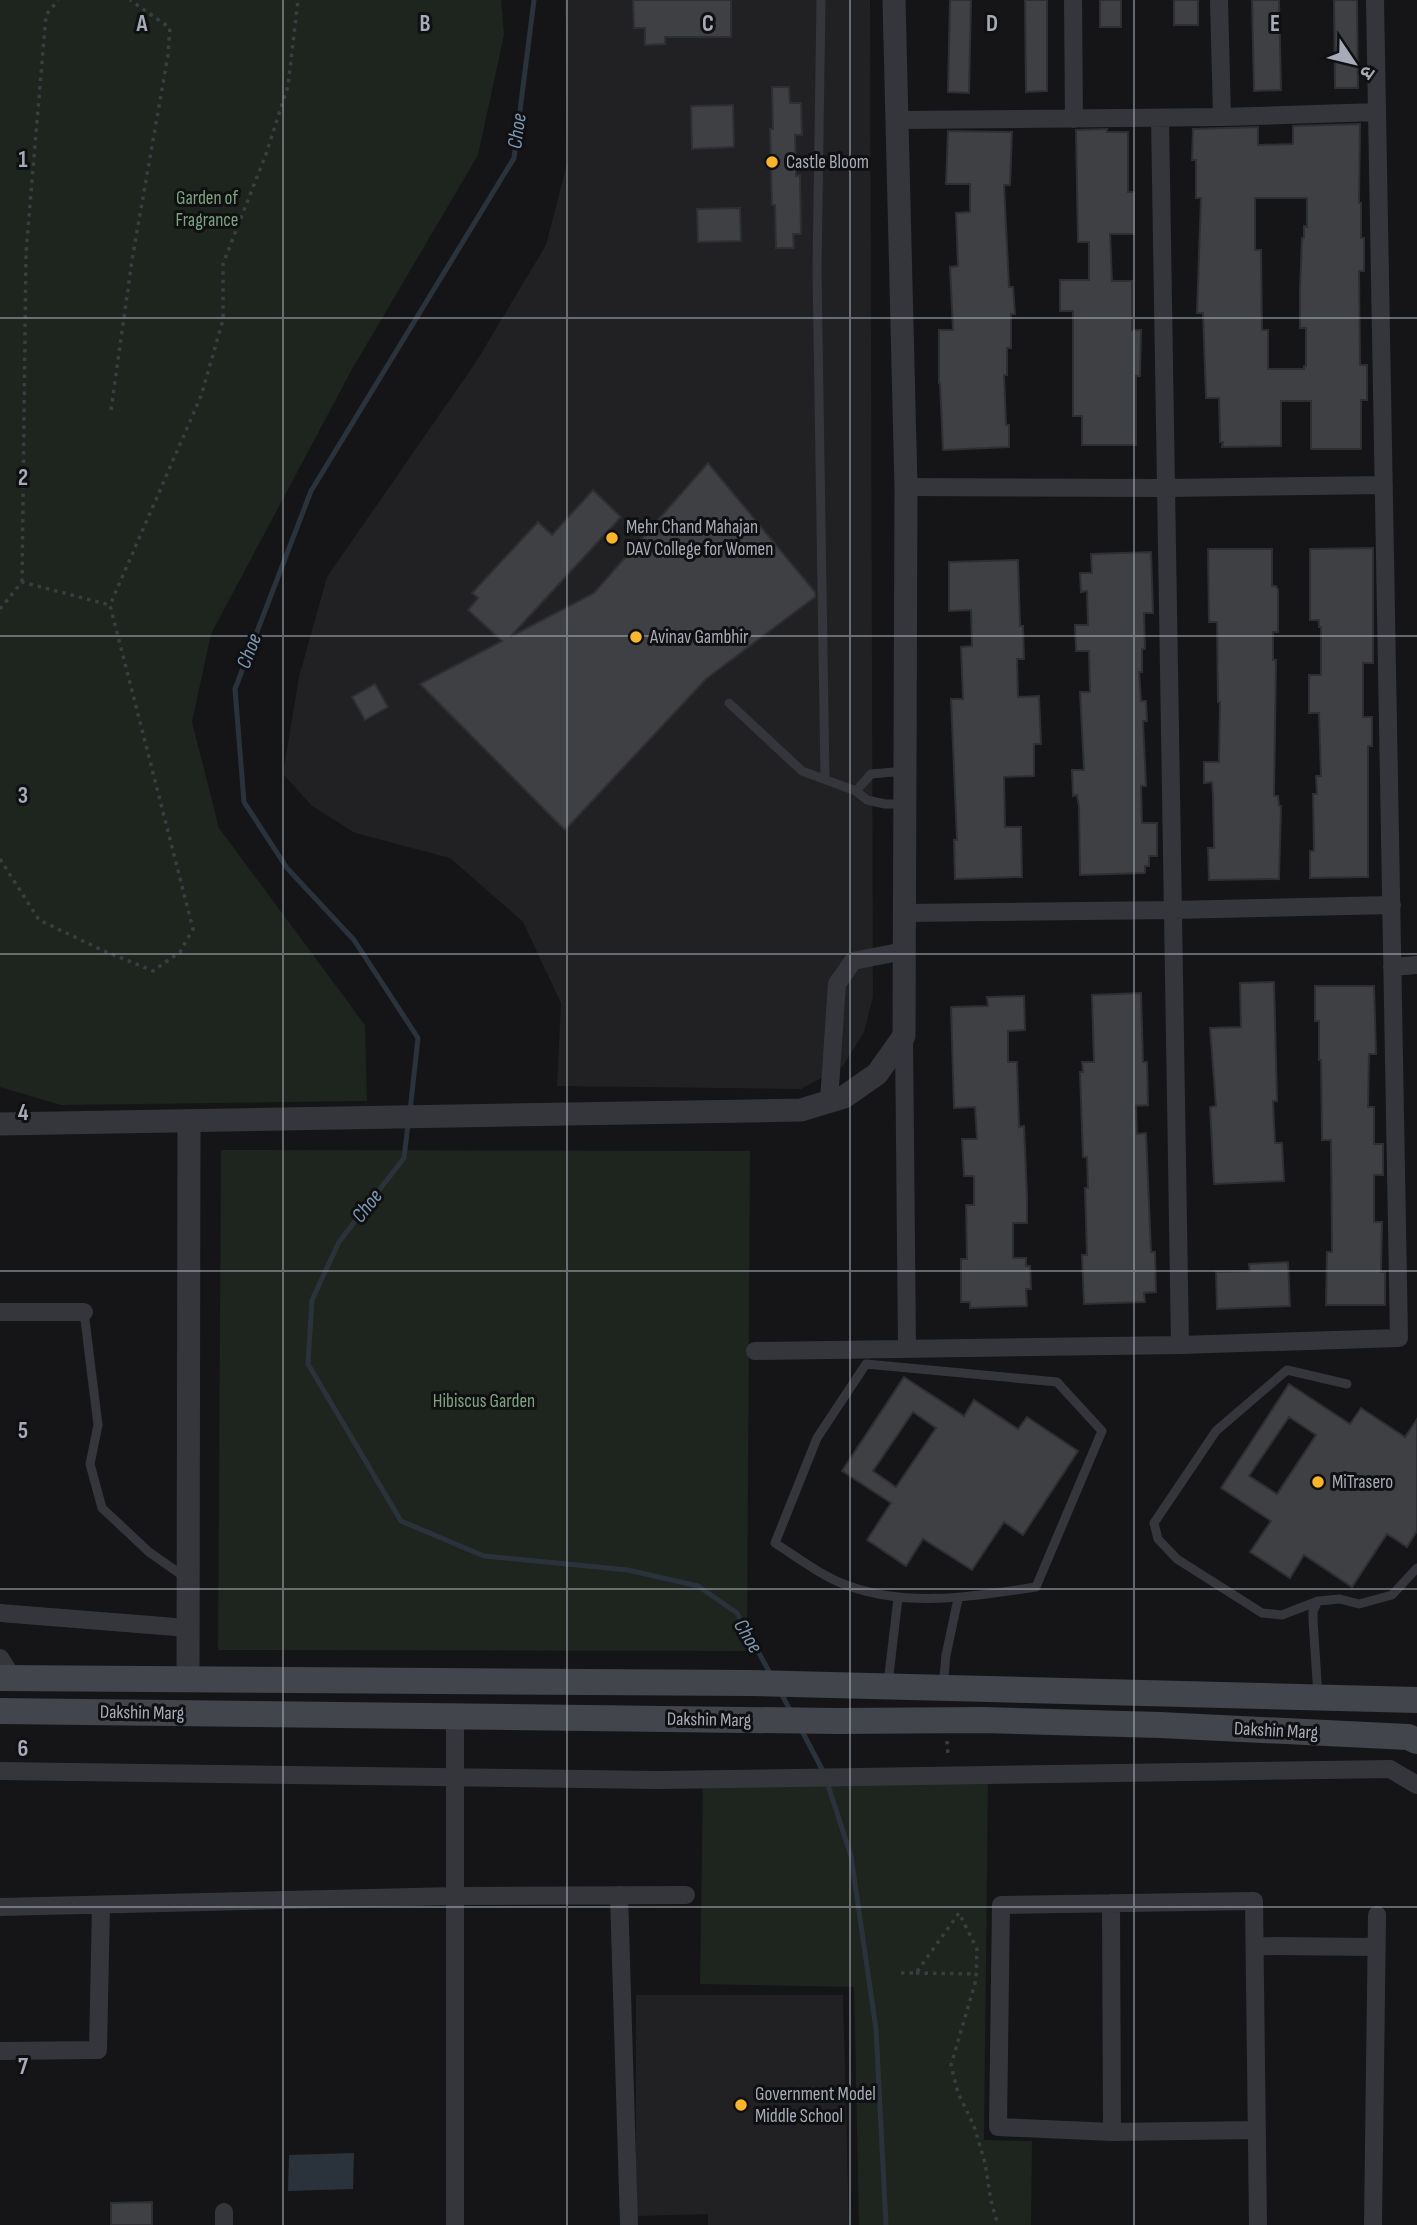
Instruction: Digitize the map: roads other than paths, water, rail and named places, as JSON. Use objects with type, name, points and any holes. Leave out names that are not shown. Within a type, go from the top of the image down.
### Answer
[{"type":"main road","name":"Dakshin Marg","points":[[4,1671],[188,1679],[750,1683],[1417,1700]]},
{"type":"main road","name":"Dakshin Marg","points":[[0,1711],[836,1721],[983,1720],[1160,1725],[1408,1737],[1417,1741]]},
{"type":"street","points":[[894,0],[906,487],[904,1036],[907,1348]]},
{"type":"street","points":[[1073,0],[1074,119]]},
{"type":"street","points":[[1219,0],[1222,117]]},
{"type":"street","points":[[755,1351],[1180,1345],[1399,1338],[1375,0]]},
{"type":"street","points":[[897,120],[1222,117],[1377,112]]},
{"type":"street","points":[[1160,118],[1180,1345]]},
{"type":"street","points":[[906,487],[1384,485]]},
{"type":"street","points":[[904,913],[1392,905]]},
{"type":"street","points":[[829,1101],[837,984],[853,961],[904,951]]},
{"type":"street","points":[[1392,967],[1417,965]]},
{"type":"street","points":[[0,1124],[801,1110],[844,1097],[877,1074],[904,1036]]},
{"type":"street","points":[[188,1679],[189,1121]]},
{"type":"street","points":[[0,1312],[84,1312]]},
{"type":"street","points":[[0,1613],[188,1628]]},
{"type":"street","points":[[455,1716],[455,2225]]},
{"type":"street","points":[[0,1771],[658,1780],[1390,1769],[1417,1785]]},
{"type":"street","points":[[619,1895],[629,2225]]},
{"type":"street","points":[[0,1907],[455,1896],[686,1895]]},
{"type":"street","points":[[1257,2130],[1112,2132],[998,2127],[1001,1905],[1254,1901],[1255,1946],[1257,2130],[1258,2225]]},
{"type":"street","points":[[1111,1903],[1112,2132]]},
{"type":"street","points":[[0,2051],[98,2050],[101,1905]]},
{"type":"street","points":[[1373,2225],[1377,1915]]},
{"type":"street","points":[[1255,1946],[1376,1947]]},
{"type":"lane","points":[[821,0],[817,271],[825,779]]},
{"type":"lane","points":[[729,703],[802,771],[856,791],[867,800],[885,804],[905,803]]},
{"type":"lane","points":[[856,791],[871,774],[906,771]]},
{"type":"lane","points":[[84,1312],[98,1425],[90,1464],[102,1508],[149,1552],[189,1580]]},
{"type":"lane","points":[[866,1364],[1057,1382],[1101,1432],[1036,1587],[958,1599],[898,1598],[849,1586],[810,1566],[775,1543],[817,1438],[866,1364]]},
{"type":"lane","points":[[1347,1384],[1287,1370],[1216,1431],[1154,1523],[1158,1539],[1177,1559],[1262,1613],[1282,1615],[1318,1601],[1340,1600],[1359,1604],[1392,1595],[1417,1568]]},
{"type":"lane","points":[[887,1686],[898,1598]]},
{"type":"lane","points":[[942,1688],[958,1599]]},
{"type":"lane","points":[[1318,1601],[1313,1611],[1318,1698]]},
{"type":"waterway","name":"Choe","points":[[410,1111],[418,1038],[354,940],[287,868],[244,802],[235,689],[311,491],[514,158],[534,0]]},
{"type":"waterway","name":"Choe","points":[[408,1124],[404,1158],[339,1242],[312,1300],[308,1364],[401,1521],[484,1556],[628,1570],[698,1586],[737,1613],[771,1675]]},
{"type":"waterway","name":"Choe","points":[[781,1693],[791,1712]]},
{"type":"waterway","name":"Choe","points":[[801,1729],[824,1773]]},
{"type":"waterway","name":"Choe","points":[[827,1782],[851,1856],[876,2029],[886,2225]]},
{"type":"place","name":"Castle Bloom","points":[[772,162]]},
{"type":"place","name":"Mehr Chand Mahajan DAV College for Women","points":[[612,538]]},
{"type":"place","name":"Avinav Gambhir","points":[[636,637]]},
{"type":"place","name":"MiTrasero","points":[[1318,1482]]},
{"type":"place","name":"Government Model Middle School","points":[[741,2105]]},
{"type":"park label","name":"Garden of Fragrance","points":[[207,209]]},
{"type":"park label","name":"Hibiscus Garden","points":[[484,1401]]}]
